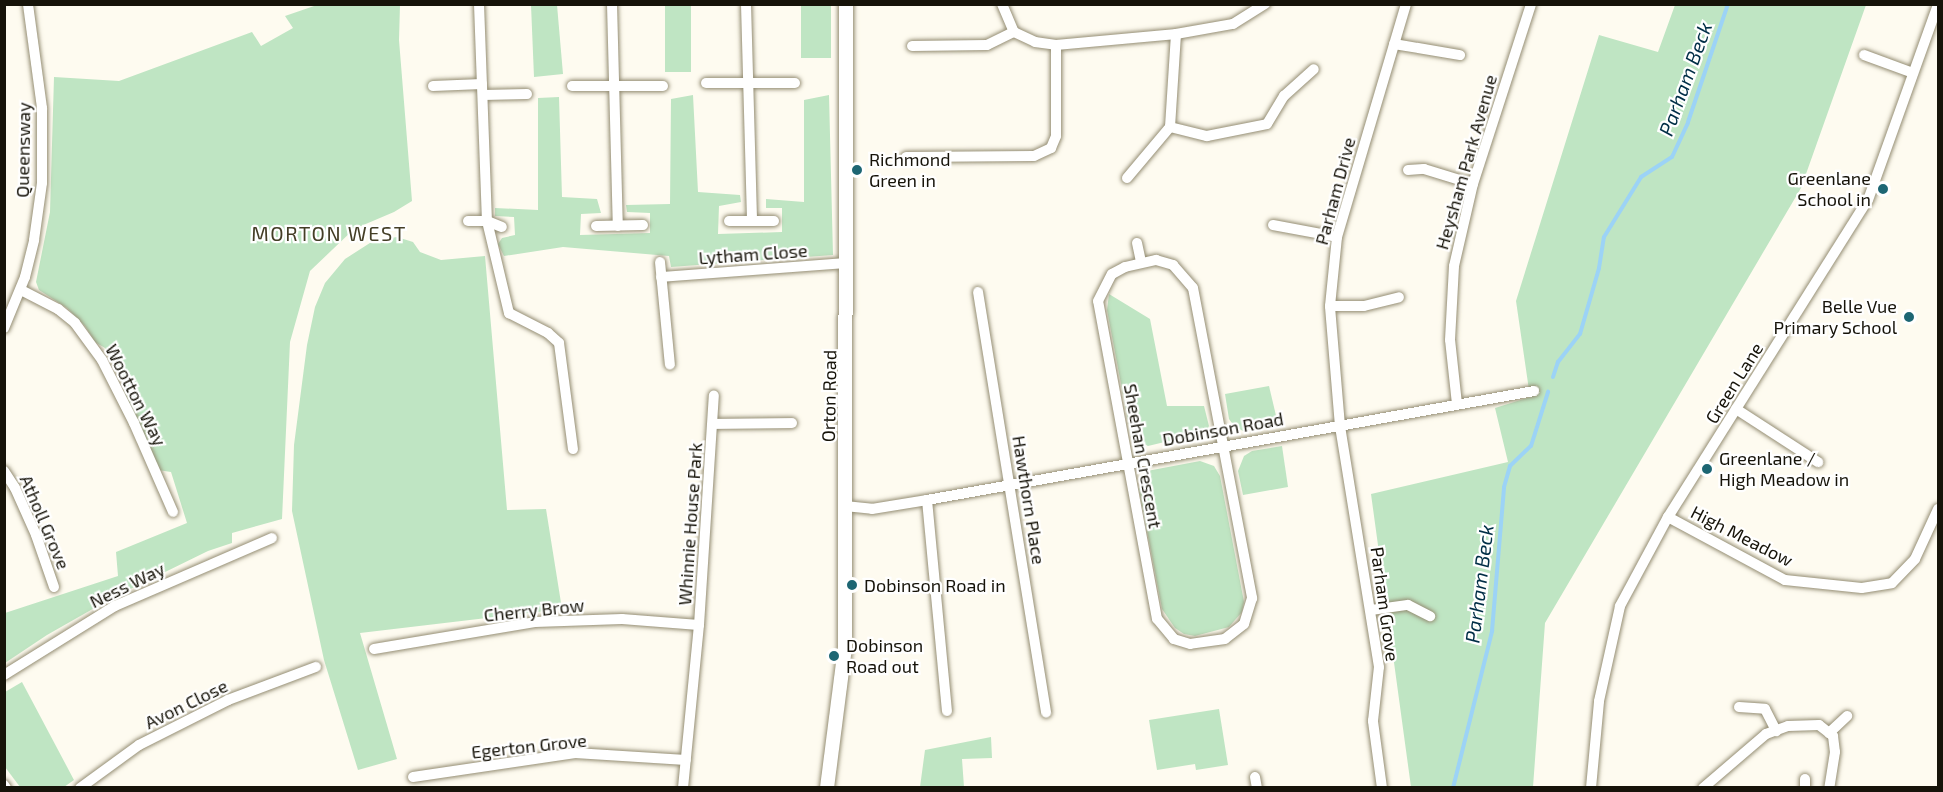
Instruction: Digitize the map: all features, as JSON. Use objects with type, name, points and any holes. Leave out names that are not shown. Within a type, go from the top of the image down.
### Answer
[{"type":"street","name":"Queensway","points":[[4,328],[21,290],[34,240],[42,183],[42,108],[28,4]]},
{"type":"street","points":[[479,4],[487,220],[509,313],[548,333],[559,343],[573,449]]},
{"type":"street","points":[[612,4],[618,226]]},
{"type":"street","points":[[746,4],[752,221]]},
{"type":"street","name":"Orton Road","points":[[827,788],[845,648],[846,4]]},
{"type":"street","points":[[1002,4],[1014,32],[1035,42],[1056,45],[1176,34],[1233,24],[1265,4]]},
{"type":"street","name":"Parham Drive","points":[[1340,426],[1330,306],[1337,237],[1406,4]]},
{"type":"street","name":"Heysham Park Avenue","points":[[1457,404],[1450,340],[1454,266],[1473,184],[1531,4]]},
{"type":"street","name":"Green Lane","points":[[1591,788],[1599,701],[1620,606],[1668,517],[1868,200],[1938,5]]},
{"type":"street","points":[[912,46],[987,45],[1014,32]]},
{"type":"street","points":[[1127,178],[1170,127],[1176,34]]},
{"type":"street","points":[[1394,44],[1460,55]]},
{"type":"street","points":[[906,157],[1034,156],[1051,148],[1056,135],[1056,45]]},
{"type":"street","points":[[1864,55],[1913,73]]},
{"type":"street","points":[[1170,127],[1207,136],[1267,124],[1284,96],[1314,69]]},
{"type":"street","points":[[706,83],[795,83]]},
{"type":"street","points":[[433,86],[527,94]]},
{"type":"street","points":[[572,86],[663,86]]},
{"type":"street","points":[[1408,170],[1424,169],[1473,184]]},
{"type":"street","points":[[468,220],[487,220],[502,227]]},
{"type":"street","points":[[729,221],[774,221]]},
{"type":"street","points":[[596,226],[643,225]]},
{"type":"street","points":[[1273,225],[1337,237]]},
{"type":"street","points":[[1137,243],[1141,262]]},
{"type":"street","name":"Sheehan Crescent","points":[[1156,260],[1173,265],[1193,288],[1223,446],[1252,598],[1244,624],[1225,639],[1190,644],[1174,639],[1157,619],[1098,301],[1112,274],[1141,262],[1156,260]]},
{"type":"street","points":[[660,262],[670,365]]},
{"type":"street","name":"Lytham Close","points":[[662,277],[846,263]]},
{"type":"street","name":"Wootton Way","points":[[21,290],[58,309],[75,323],[102,360],[134,423],[172,512]]},
{"type":"street","name":"Hawthorn Place","points":[[978,292],[1046,713]]},
{"type":"street","points":[[1330,306],[1364,306],[1399,297]]},
{"type":"street","name":"Dobinson Road","points":[[845,506],[872,509],[927,500],[1534,391]]},
{"type":"street","name":"Whinnie House Park","points":[[683,788],[699,626],[714,395]]},
{"type":"street","points":[[1737,409],[1818,462]]},
{"type":"street","name":"Whinnie House Park","points":[[713,424],[792,423]]},
{"type":"street","name":"Parham Grove","points":[[1340,426],[1379,667],[1372,721],[1382,788]]},
{"type":"street","name":"Atholl Grove","points":[[4,471],[15,488],[32,525],[54,587]]},
{"type":"street","points":[[927,500],[946,711]]},
{"type":"street","name":"High Meadow","points":[[1668,517],[1785,580],[1862,588],[1892,583],[1900,575],[1915,559],[1938,509]]},
{"type":"street","name":"Ness Way","points":[[4,675],[115,606],[272,538]]},
{"type":"street","points":[[1371,610],[1407,605],[1430,616]]},
{"type":"street","name":"Cherry Brow","points":[[374,649],[535,622],[622,619],[699,626]]},
{"type":"street","name":"Avon Close","points":[[80,788],[139,746],[228,700],[316,667]]},
{"type":"street","points":[[1739,707],[1765,709],[1776,731]]},
{"type":"street","points":[[1829,733],[1847,716]]},
{"type":"street","points":[[1703,788],[1766,734],[1788,726],[1819,725],[1833,736],[1835,752],[1829,788]]},
{"type":"street","name":"Egerton Grove","points":[[412,777],[575,753],[686,760]]},
{"type":"green space","points":[[317,5],[400,5],[399,40],[412,201],[394,212],[354,229],[310,271],[290,342],[282,519],[232,533],[232,543],[208,551],[112,598],[47,635],[5,663],[5,613],[118,576],[116,552],[187,523],[171,472],[158,470],[122,386],[123,378],[105,348],[95,342],[85,326],[67,308],[39,290],[36,282],[50,212],[54,77],[119,81],[252,32],[261,46],[293,28],[285,16]]},
{"type":"green space","points":[[531,5],[557,5],[563,74],[534,77]]},
{"type":"green space","points":[[665,5],[691,5],[691,72],[665,72]]},
{"type":"green space","points":[[801,5],[831,5],[831,58],[801,58]]},
{"type":"green space","points":[[1675,5],[1866,5],[1801,188],[1545,623],[1533,787],[1411,787],[1371,494],[1508,462],[1495,408],[1530,397],[1516,301],[1599,35],[1658,52]]},
{"type":"green space","points":[[693,95],[698,192],[740,195],[741,202],[719,206],[718,234],[782,232],[782,208],[766,208],[766,199],[804,202],[804,100],[829,95],[833,255],[671,267],[669,256],[563,247],[504,256],[498,244],[502,238],[515,235],[514,217],[495,216],[495,208],[538,210],[538,98],[559,97],[562,197],[597,199],[601,213],[581,214],[580,235],[650,233],[650,213],[627,212],[626,205],[670,204],[671,99]]},
{"type":"green space","points":[[397,237],[413,242],[420,252],[441,260],[485,256],[507,510],[546,509],[562,609],[360,633],[397,759],[358,770],[324,660],[292,511],[294,445],[307,345],[315,307],[325,283],[345,259],[373,241]]},
{"type":"green space","points":[[1109,294],[1150,319],[1167,406],[1204,406],[1209,426],[1206,432],[1148,446],[1131,437],[1107,310]]},
{"type":"green space","points":[[1269,386],[1278,424],[1243,431],[1234,426],[1229,419],[1225,394]]},
{"type":"green space","points":[[1282,446],[1288,487],[1243,495],[1238,471],[1244,456],[1252,451]]},
{"type":"green space","points":[[1200,461],[1214,466],[1220,476],[1244,602],[1242,612],[1229,627],[1195,636],[1184,634],[1175,628],[1162,609],[1139,489],[1147,471]]},
{"type":"green space","points":[[22,682],[74,780],[64,787],[20,787],[5,767],[5,692]]},
{"type":"green space","points":[[1219,709],[1228,765],[1196,770],[1195,764],[1157,770],[1149,720]]},
{"type":"green space","points":[[991,737],[992,758],[962,759],[964,787],[920,787],[925,750]]},
{"type":"waterway","name":"Parham Beck","points":[[1553,377],[1558,362],[1580,334],[1599,268],[1604,237],[1641,177],[1672,157],[1688,122],[1728,4]]},
{"type":"waterway","points":[[4,89],[4,113]]},
{"type":"waterway","name":"Parham Beck","points":[[1453,788],[1492,631],[1504,487],[1510,466],[1531,446],[1548,392]]},
{"type":"place","name":"Richmond Green in","points":[[857,170]]},
{"type":"place","name":"Greenlane School in","points":[[1883,189]]},
{"type":"place","name":"Belle Vue Primary School","points":[[1909,317]]},
{"type":"place","name":"Greenlane / High Meadow in","points":[[1707,469]]},
{"type":"place","name":"Dobinson Road in","points":[[852,585]]},
{"type":"place","name":"Dobinson Road out","points":[[834,656]]},
{"type":"district","name":"MORTON WEST","points":[[329,233]]}]
